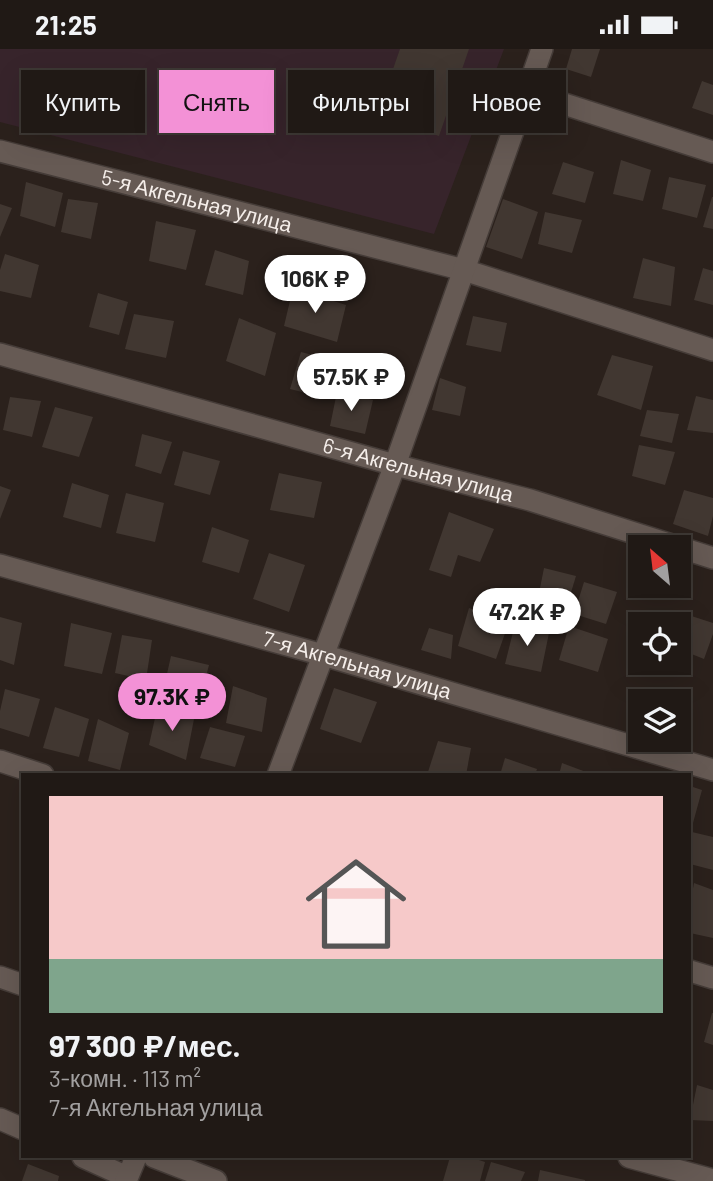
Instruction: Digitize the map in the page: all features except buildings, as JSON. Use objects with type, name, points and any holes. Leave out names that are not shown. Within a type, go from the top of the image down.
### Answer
[{"type":"street","points":[[535,70],[542,49]]},
{"type":"street","points":[[566,105],[713,152]]},
{"type":"street","points":[[279,773],[395,465],[512,133]]},
{"type":"street","name":"5-я Акгельная улица","points":[[0,151],[464,270],[713,350]]},
{"type":"street","name":"6-я Акгельная улица","points":[[0,354],[395,465],[530,499],[713,558]]},
{"type":"street","name":"7-я Акгельная улица","points":[[0,565],[323,655],[713,770]]},
{"type":"street","points":[[0,761],[37,773]]},
{"type":"street","points":[[691,971],[713,978]]},
{"type":"street","points":[[0,977],[21,984]]},
{"type":"street","points":[[0,1119],[21,1128]]},
{"type":"street","points":[[85,1158],[127,1179],[136,1158]]},
{"type":"street","points":[[157,1158],[216,1181]]},
{"type":"street","points":[[633,1158],[713,1180]]},
{"type":"shaded area","points":[[0,49],[504,49],[496,70],[448,70],[448,133],[472,133],[434,234],[43,133],[145,133],[145,70],[21,70],[21,127],[0,122]]}]
